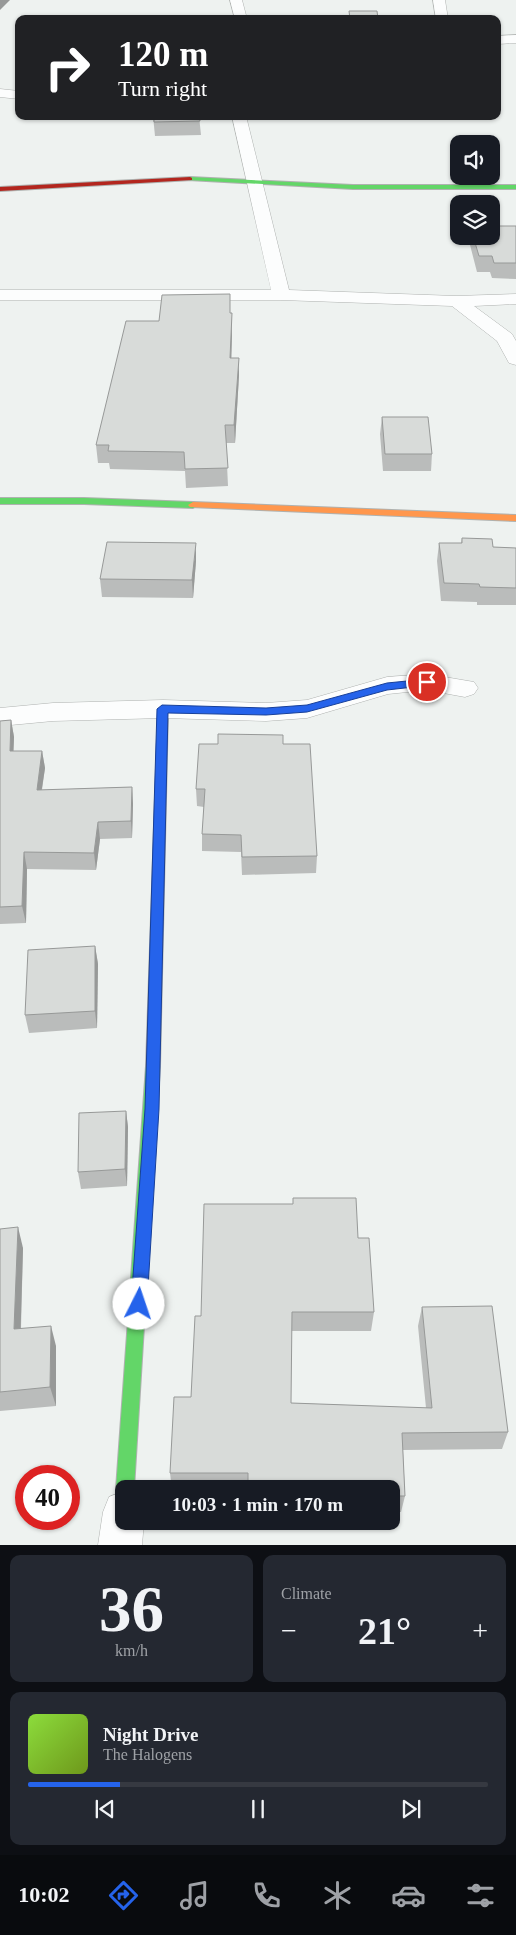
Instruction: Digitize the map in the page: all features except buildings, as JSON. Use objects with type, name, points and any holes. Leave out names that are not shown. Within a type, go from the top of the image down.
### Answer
[{"type":"street","points":[[236,0],[240,15]]},
{"type":"street","points":[[439,0],[441,15]]},
{"type":"street","points":[[501,40],[516,40]]},
{"type":"street","points":[[0,93],[15,95]]},
{"type":"street","points":[[240,120],[281,295]]},
{"type":"street","points":[[0,189],[154,180],[255,182],[353,187],[516,187]]},
{"type":"street","points":[[0,295],[281,295],[456,301],[515,300],[505,338]]},
{"type":"street","points":[[456,301],[505,338],[516,359]]},
{"type":"street","points":[[0,501],[84,501],[516,518]]},
{"type":"street","points":[[0,717],[53,712],[162,709],[266,712],[307,709],[387,686],[427,682],[465,688]]},
{"type":"street","points":[[127,1480],[152,1109],[162,709]]},
{"type":"street","points":[[120,1545],[122,1530]]},
{"type":"traffic: fast","points":[[190,179],[353,187],[516,187]]},
{"type":"traffic: fast","points":[[0,501],[84,501],[193,505]]},
{"type":"traffic: fast","points":[[126,1480],[153,1066]]},
{"type":"traffic: slow","points":[[193,505],[516,518]]},
{"type":"traffic: slow","points":[[153,1066],[163,709]]},
{"type":"traffic: jam","points":[[0,189],[190,179]]},
{"type":"route","points":[[139,1304],[152,1109],[162,709],[266,712],[307,709],[387,686],[427,682]]}]
